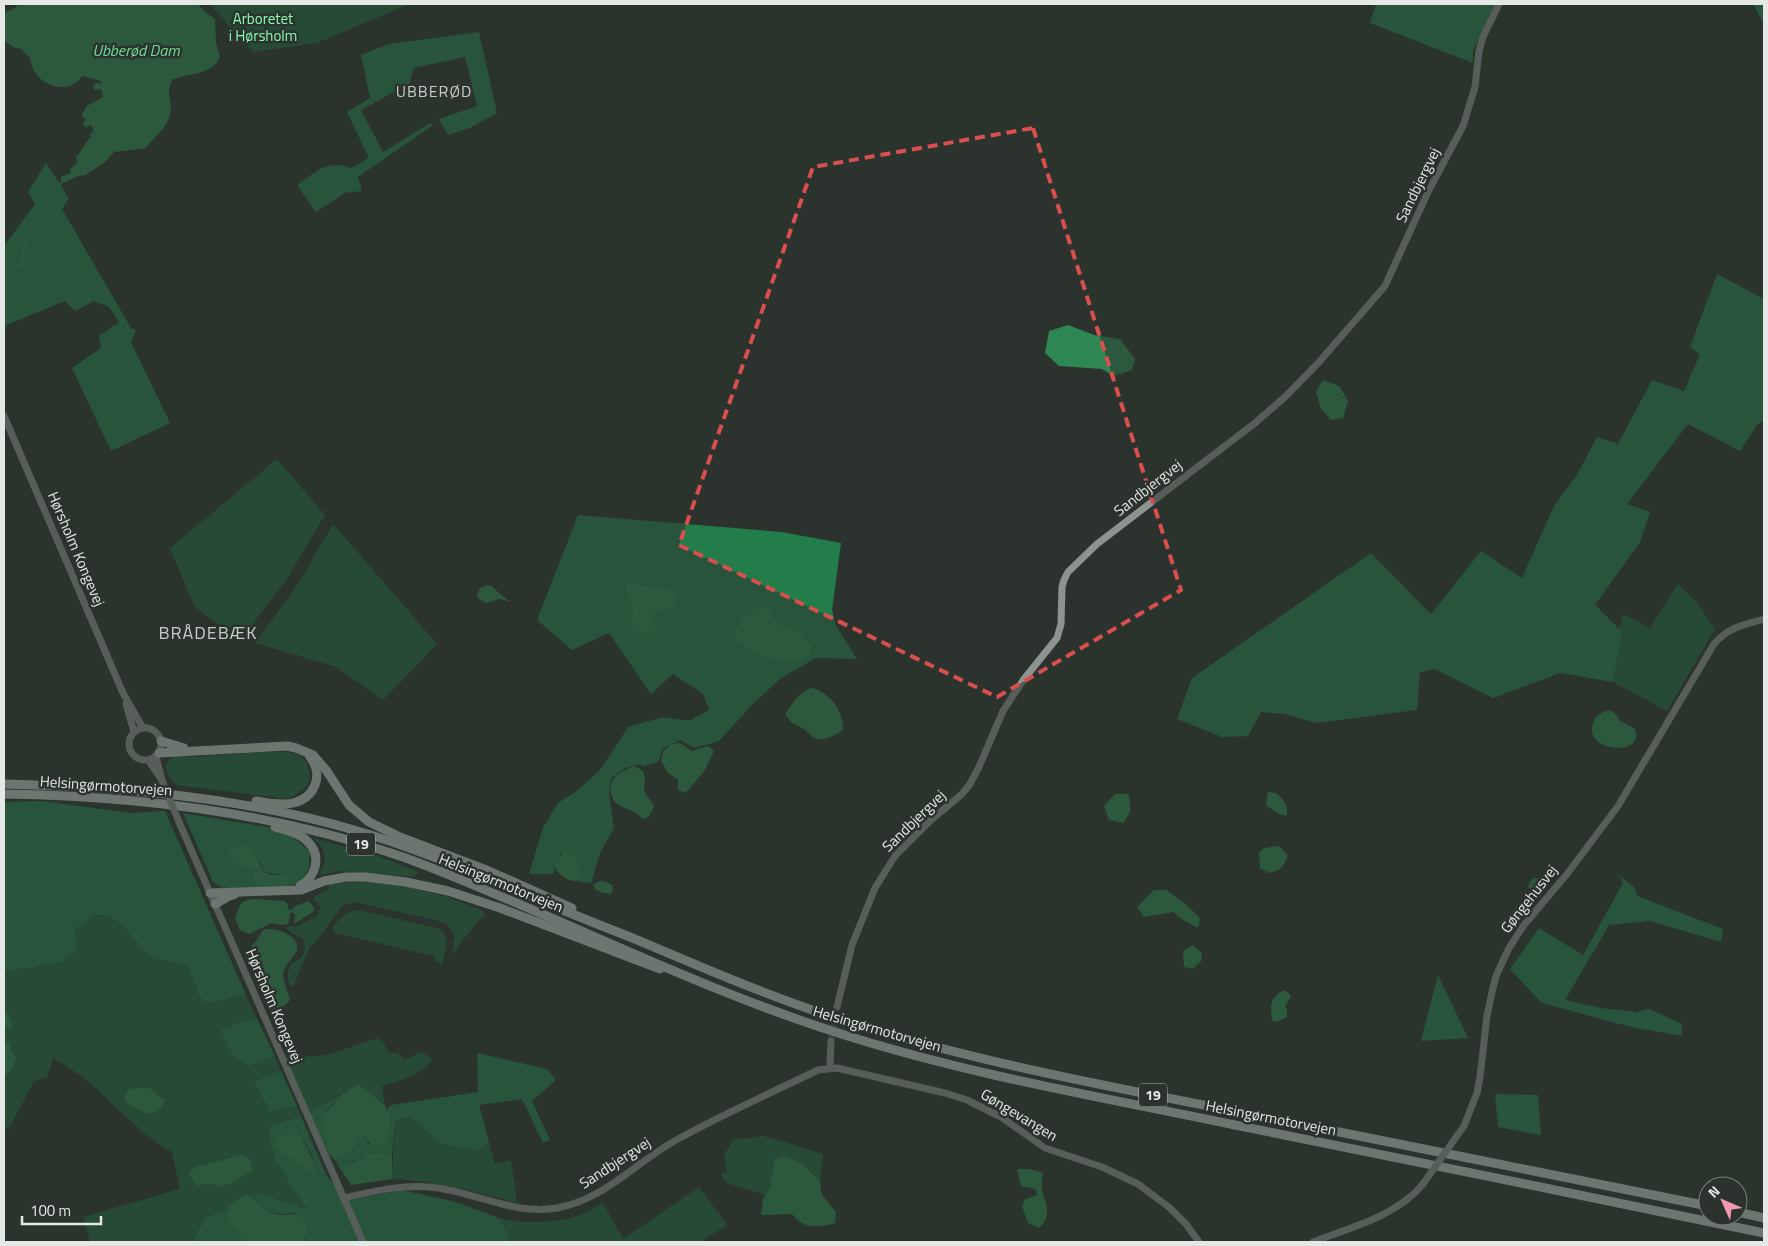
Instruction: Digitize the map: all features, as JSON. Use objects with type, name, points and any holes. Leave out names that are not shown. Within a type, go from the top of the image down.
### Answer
[{"type":"highway","points":[[161,741],[194,751]]},
{"type":"highway","points":[[158,755],[287,746],[302,750],[313,755],[320,762],[349,806],[369,822],[400,837],[514,882],[599,920],[614,930]]},
{"type":"highway","points":[[108,788],[148,788],[277,804],[291,804],[302,800],[310,794],[317,780],[316,766],[302,750]]},
{"type":"highway","name":"Helsingørmotorvejen","points":[[4,784],[108,788],[156,793],[289,813],[352,829],[422,852],[746,986],[855,1024],[964,1054],[1167,1098],[1698,1204]]},
{"type":"highway","name":"Helsingørmotorvejen","points":[[4,794],[110,798],[204,808],[288,824],[403,857],[762,1006],[854,1038],[994,1075],[1764,1233]]},
{"type":"highway","points":[[204,808],[288,830],[308,841],[316,856],[314,873],[302,886],[286,892]]},
{"type":"highway","points":[[210,893],[223,891],[241,893],[286,892],[301,890],[324,881],[346,877],[365,877],[406,882],[448,891],[521,915],[649,966],[696,979]]},
{"type":"highway","points":[[215,904],[227,897],[241,893]]},
{"type":"highway","points":[[1748,1214],[1762,1217]]},
{"type":"street","name":"Sandbjergvej","points":[[837,1007],[852,945],[877,883],[895,856],[931,820],[962,794],[970,784],[1003,711],[1024,679],[1053,644],[1060,632],[1062,587],[1068,572],[1097,544],[1254,424],[1286,396],[1320,361],[1385,286],[1428,192],[1463,126],[1474,90],[1478,51],[1499,4]]},
{"type":"street","name":"Hørsholm Kongevej","points":[[4,416],[123,693],[143,728]]},
{"type":"street","name":"Gøngehusvej","points":[[1314,1242],[1388,1212],[1410,1198],[1424,1184],[1464,1126],[1477,1093],[1492,992],[1501,965],[1516,937],[1567,874],[1618,806],[1714,644],[1723,634],[1730,630],[1764,619]]},
{"type":"street","name":"Hørsholm Kongevej","points":[[123,693],[134,732]]},
{"type":"street","points":[[143,728],[154,731],[159,735],[161,741],[158,755],[148,760],[135,757],[130,750],[129,741],[134,732],[143,728]]},
{"type":"street","name":"Hørsholm Kongevej","points":[[158,755],[162,780],[179,822],[363,1242]]},
{"type":"street","name":"Hørsholm Kongevej","points":[[148,760],[162,780]]},
{"type":"street","points":[[830,1068],[831,1041]]},
{"type":"street","name":"Sandbjergvej","points":[[344,1198],[376,1191],[420,1186],[438,1188],[518,1208],[546,1209],[577,1203],[595,1195],[678,1139],[818,1070],[830,1068]]},
{"type":"street","name":"Gøngevangen","points":[[830,1068],[945,1093],[985,1108],[1045,1148],[1102,1167],[1138,1184],[1170,1208],[1186,1224],[1199,1242]]},
{"type":"highlighted area","points":[[1033,128],[1181,590],[997,697],[679,545],[813,167]]},
{"type":"green space","name":"Arboretet i Hørsholm","points":[[210,4],[409,4],[317,43],[253,52]]},
{"type":"green space","points":[[277,459],[325,515],[287,579],[241,639],[235,638],[194,606],[170,548]]},
{"type":"green space","points":[[333,524],[437,644],[383,700],[336,667],[255,643],[298,584]]},
{"type":"green space","points":[[1678,584],[1698,604],[1715,629],[1667,711],[1613,682],[1622,632],[1619,629],[1623,614],[1650,628]]},
{"type":"green space","points":[[285,752],[300,756],[307,763],[309,773],[306,787],[288,799],[176,785],[169,777],[166,767],[168,761],[174,756],[199,757]]},
{"type":"green space","points":[[314,838],[378,856],[419,872],[414,877],[337,871],[319,876],[324,856],[321,847]]},
{"type":"green space","points":[[365,881],[404,886],[448,897],[483,911],[485,915],[452,954],[455,935],[448,925],[440,921],[355,902],[343,905],[314,944],[310,946],[292,986],[288,983],[288,970],[292,963],[302,957],[305,948],[303,939],[286,929],[290,925],[296,927],[317,916],[321,907],[312,898],[329,888],[328,884]]},
{"type":"green space","points":[[359,910],[440,929],[446,941],[442,965],[436,961],[434,956],[335,933],[332,928],[346,913]]},
{"type":"green space","points":[[95,915],[108,916],[120,922],[143,951],[156,958],[188,966],[203,1004],[246,995],[256,1017],[220,1030],[248,1066],[275,1056],[281,1071],[254,1083],[270,1111],[297,1106],[301,1116],[269,1127],[271,1145],[276,1162],[307,1211],[260,1193],[302,1242],[259,1242],[204,1219],[192,1242],[90,1242],[83,1217],[180,1189],[172,1152],[139,1129],[87,1080],[53,1058],[47,1077],[34,1081],[9,1129],[4,1127],[4,972],[62,962],[73,929]]},
{"type":"green space","points":[[377,1038],[383,1042],[389,1053],[398,1053],[405,1060],[420,1052],[433,1058],[417,1073],[382,1086],[386,1110],[374,1096],[358,1084],[309,1112],[285,1058],[328,1055]]},
{"type":"green space","points":[[410,1116],[440,1143],[476,1151],[489,1142],[495,1164],[511,1160],[517,1203],[455,1187],[392,1179],[395,1120]]},
{"type":"green space","points":[[764,1136],[823,1154],[820,1182],[804,1165],[774,1160],[770,1188],[766,1195],[727,1183],[721,1174],[727,1172],[724,1155],[733,1140]]},
{"type":"green space","points":[[699,1187],[727,1225],[705,1239],[704,1242],[511,1242],[499,1218],[529,1222],[562,1220],[582,1214],[603,1203],[623,1239]]},
{"type":"shaded area","points":[[1376,4],[1495,4],[1473,51],[1473,63],[1370,23]]},
{"type":"shaded area","points":[[1753,4],[1764,4],[1764,24]]},
{"type":"shaded area","points":[[479,32],[497,113],[470,128],[448,135],[439,119],[477,106],[465,57],[413,68],[410,83],[361,110],[383,152],[430,123],[433,125],[358,177],[362,191],[345,193],[316,212],[297,185],[322,168],[335,165],[351,168],[369,158],[347,112],[370,98],[361,55],[389,44]]},
{"type":"shaded area","points":[[46,163],[69,198],[62,209],[131,328],[136,330],[131,342],[170,423],[111,451],[72,368],[101,348],[99,336],[119,322],[109,307],[94,301],[75,311],[65,301],[4,326],[4,246],[35,204],[28,192]]},
{"type":"shaded area","points":[[1717,274],[1764,299],[1764,420],[1757,425],[1740,451],[1688,424],[1627,504],[1650,512],[1640,542],[1595,605],[1622,632],[1613,682],[1560,673],[1493,698],[1435,669],[1420,672],[1417,710],[1316,723],[1284,714],[1261,712],[1248,736],[1222,737],[1177,719],[1192,678],[1371,553],[1431,614],[1481,551],[1522,578],[1554,506],[1577,475],[1597,437],[1618,444],[1652,380],[1684,391],[1700,354],[1690,347]]},
{"type":"shaded area","points":[[578,515],[781,532],[841,543],[832,610],[835,624],[857,659],[816,658],[781,678],[751,706],[719,741],[694,748],[680,740],[662,749],[659,761],[645,766],[636,765],[625,768],[611,778],[609,794],[614,828],[600,853],[591,883],[580,882],[574,860],[560,853],[553,874],[529,874],[543,828],[558,803],[577,791],[601,769],[628,727],[663,717],[689,721],[709,710],[703,694],[673,674],[651,694],[609,633],[572,650],[537,620]]},
{"type":"shaded area","points":[[42,801],[130,813],[165,811],[246,995],[203,1004],[188,966],[156,958],[143,951],[120,922],[108,916],[95,915],[74,929],[77,945],[74,952],[62,962],[4,972],[4,802]]},
{"type":"shaded area","points":[[183,813],[272,828],[291,835],[310,852],[309,867],[305,877],[297,884],[279,888],[222,888],[213,882]],"holes":[[[256,853],[266,872],[287,875],[254,876],[245,867]]]},
{"type":"shaded area","points":[[1619,875],[1635,888],[1637,896],[1723,929],[1721,942],[1650,921],[1609,925],[1565,1000],[1601,1008],[1636,1012],[1649,1009],[1682,1024],[1682,1036],[1631,1027],[1542,1003],[1510,969],[1539,928],[1583,955],[1623,883]]},
{"type":"shaded area","points":[[1438,975],[1468,1038],[1421,1041]]},
{"type":"shaded area","points":[[256,1017],[275,1056],[249,1066],[232,1055],[220,1030]]},
{"type":"shaded area","points":[[477,1053],[547,1069],[556,1080],[532,1101],[550,1140],[543,1143],[522,1099],[479,1105],[489,1142],[476,1151],[440,1143],[410,1116],[395,1120],[392,1157],[376,1154],[370,1155],[339,1167],[335,1160],[349,1155],[359,1139],[365,1136],[368,1144],[386,1145],[389,1122],[386,1110],[391,1105],[478,1092]]},
{"type":"shaded area","points":[[281,1071],[297,1106],[270,1112],[254,1082]]},
{"type":"shaded area","points":[[342,1094],[328,1109],[321,1127],[329,1155],[309,1112]]},
{"type":"shaded area","points":[[1495,1094],[1538,1095],[1541,1135],[1498,1127]]},
{"type":"shaded area","points":[[301,1116],[327,1177],[352,1200],[402,1190],[456,1202],[499,1218],[511,1242],[302,1242],[307,1233],[296,1213],[282,1214],[273,1212],[255,1198],[259,1193],[307,1210],[276,1162],[271,1145],[269,1127]],"holes":[[[296,1127],[317,1168],[314,1173],[283,1155]]]},
{"type":"shaded area","points":[[228,1208],[227,1214],[245,1239],[259,1242],[192,1242],[204,1219]]},
{"type":"water","name":"Ubberød Dam","points":[[20,4],[198,4],[215,19],[216,43],[220,57],[211,68],[205,71],[172,80],[169,88],[171,108],[168,120],[146,148],[114,152],[105,162],[86,175],[78,176],[61,184],[61,176],[70,174],[71,168],[77,164],[76,157],[91,137],[89,135],[93,132],[91,125],[86,128],[83,124],[86,119],[83,118],[82,114],[87,106],[103,97],[101,89],[94,90],[93,86],[96,83],[101,84],[101,81],[83,76],[72,85],[59,87],[48,84],[39,78],[33,69],[30,57],[22,49],[15,48],[4,41],[4,12]]},
{"type":"water","points":[[1068,325],[1094,335],[1120,339],[1135,359],[1132,370],[1114,376],[1102,369],[1059,366],[1045,353],[1049,331]]},
{"type":"water","points":[[1323,380],[1339,386],[1348,401],[1343,418],[1331,420],[1321,409],[1316,392]]},
{"type":"water","points":[[630,583],[668,589],[674,591],[679,597],[677,602],[671,607],[651,614],[657,629],[642,633],[629,627],[633,610],[626,586]]},
{"type":"water","points":[[486,585],[491,586],[510,602],[500,599],[486,603],[478,598],[477,595],[480,588]]},
{"type":"water","points":[[763,606],[768,609],[779,625],[797,631],[811,644],[809,656],[796,661],[774,660],[760,656],[736,641],[737,628],[742,619]]},
{"type":"water","points":[[810,688],[829,697],[841,716],[843,730],[829,738],[817,739],[792,722],[785,714],[802,693]]},
{"type":"water","points":[[1609,710],[1615,713],[1619,720],[1635,729],[1636,738],[1631,745],[1623,748],[1613,748],[1603,745],[1596,739],[1592,731],[1594,721],[1604,711]]},
{"type":"water","points":[[680,743],[692,751],[708,746],[714,751],[705,770],[686,793],[678,790],[678,780],[667,772],[661,761],[663,751],[672,744]]},
{"type":"water","points":[[634,766],[643,771],[645,778],[644,791],[654,806],[649,817],[642,819],[634,812],[617,804],[611,793],[612,783],[617,775]]},
{"type":"water","points":[[1268,792],[1276,793],[1283,800],[1287,809],[1287,816],[1279,814],[1266,805]]},
{"type":"water","points":[[1115,794],[1128,794],[1130,809],[1123,823],[1109,820],[1104,806]]},
{"type":"water","points":[[240,845],[248,847],[253,851],[262,869],[266,872],[271,875],[287,875],[292,881],[286,885],[256,885],[251,871],[231,857],[234,849]]},
{"type":"water","points":[[1279,846],[1288,855],[1285,863],[1279,870],[1269,873],[1260,868],[1259,853],[1264,848]]},
{"type":"water","points":[[566,851],[574,855],[577,860],[581,879],[577,881],[564,877],[556,870],[558,859]]},
{"type":"water","points":[[1532,879],[1550,880],[1540,896],[1533,893],[1528,886]]},
{"type":"water","points":[[603,881],[612,885],[611,894],[595,889],[593,885]]},
{"type":"water","points":[[1154,890],[1166,890],[1188,906],[1200,918],[1198,928],[1173,912],[1144,917],[1137,907]]},
{"type":"water","points":[[253,899],[283,901],[287,903],[290,910],[309,901],[314,911],[294,924],[295,914],[291,912],[288,924],[272,923],[249,934],[240,930],[235,918],[242,902]]},
{"type":"water","points":[[269,929],[288,934],[297,945],[296,953],[285,967],[283,974],[290,1000],[284,1006],[272,1012],[269,1010],[247,955],[263,930]]},
{"type":"water","points":[[1193,945],[1201,952],[1202,960],[1193,969],[1184,967],[1183,951]]},
{"type":"water","points":[[1282,991],[1286,991],[1291,996],[1285,1006],[1287,1017],[1277,1022],[1272,1020],[1271,1007],[1275,997]]},
{"type":"water","points":[[4,1009],[13,1027],[11,1029],[4,1028]]},
{"type":"water","points":[[4,1041],[10,1043],[10,1051],[16,1058],[14,1065],[4,1078]]},
{"type":"water","points":[[358,1084],[379,1101],[388,1112],[390,1124],[386,1145],[373,1145],[369,1143],[365,1136],[359,1139],[349,1155],[335,1160],[329,1155],[321,1127],[322,1117],[342,1094]]},
{"type":"water","points":[[149,1088],[165,1101],[158,1111],[148,1114],[125,1101],[125,1095],[130,1089]]},
{"type":"water","points":[[296,1127],[317,1168],[314,1174],[283,1155],[275,1141]]},
{"type":"water","points":[[379,1153],[392,1157],[392,1179],[351,1185],[339,1167],[367,1155]]},
{"type":"water","points":[[242,1155],[250,1159],[253,1170],[232,1183],[220,1187],[208,1183],[197,1186],[188,1173],[196,1167]]},
{"type":"water","points":[[786,1156],[804,1165],[820,1182],[822,1195],[836,1212],[835,1223],[817,1227],[802,1223],[792,1214],[761,1215],[763,1199],[770,1188],[774,1160]]},
{"type":"water","points":[[1017,1169],[1029,1169],[1043,1173],[1042,1187],[1047,1214],[1046,1219],[1039,1228],[1028,1223],[1022,1206],[1025,1199],[1037,1195],[1036,1189],[1021,1186]]},
{"type":"water","points":[[248,1195],[270,1213],[295,1215],[302,1218],[307,1223],[307,1233],[302,1242],[259,1242],[250,1241],[238,1235],[227,1213],[228,1209],[236,1200]]},
{"type":"waterway","points":[[4,279],[23,263],[22,252],[24,242],[33,220],[61,183]]},
{"type":"tunnel","points":[[831,1041],[837,1007]]},
{"type":"district","name":"UBBERØD","points":[[434,91]]},
{"type":"district","name":"BRÅDEBÆK","points":[[208,633]]}]
